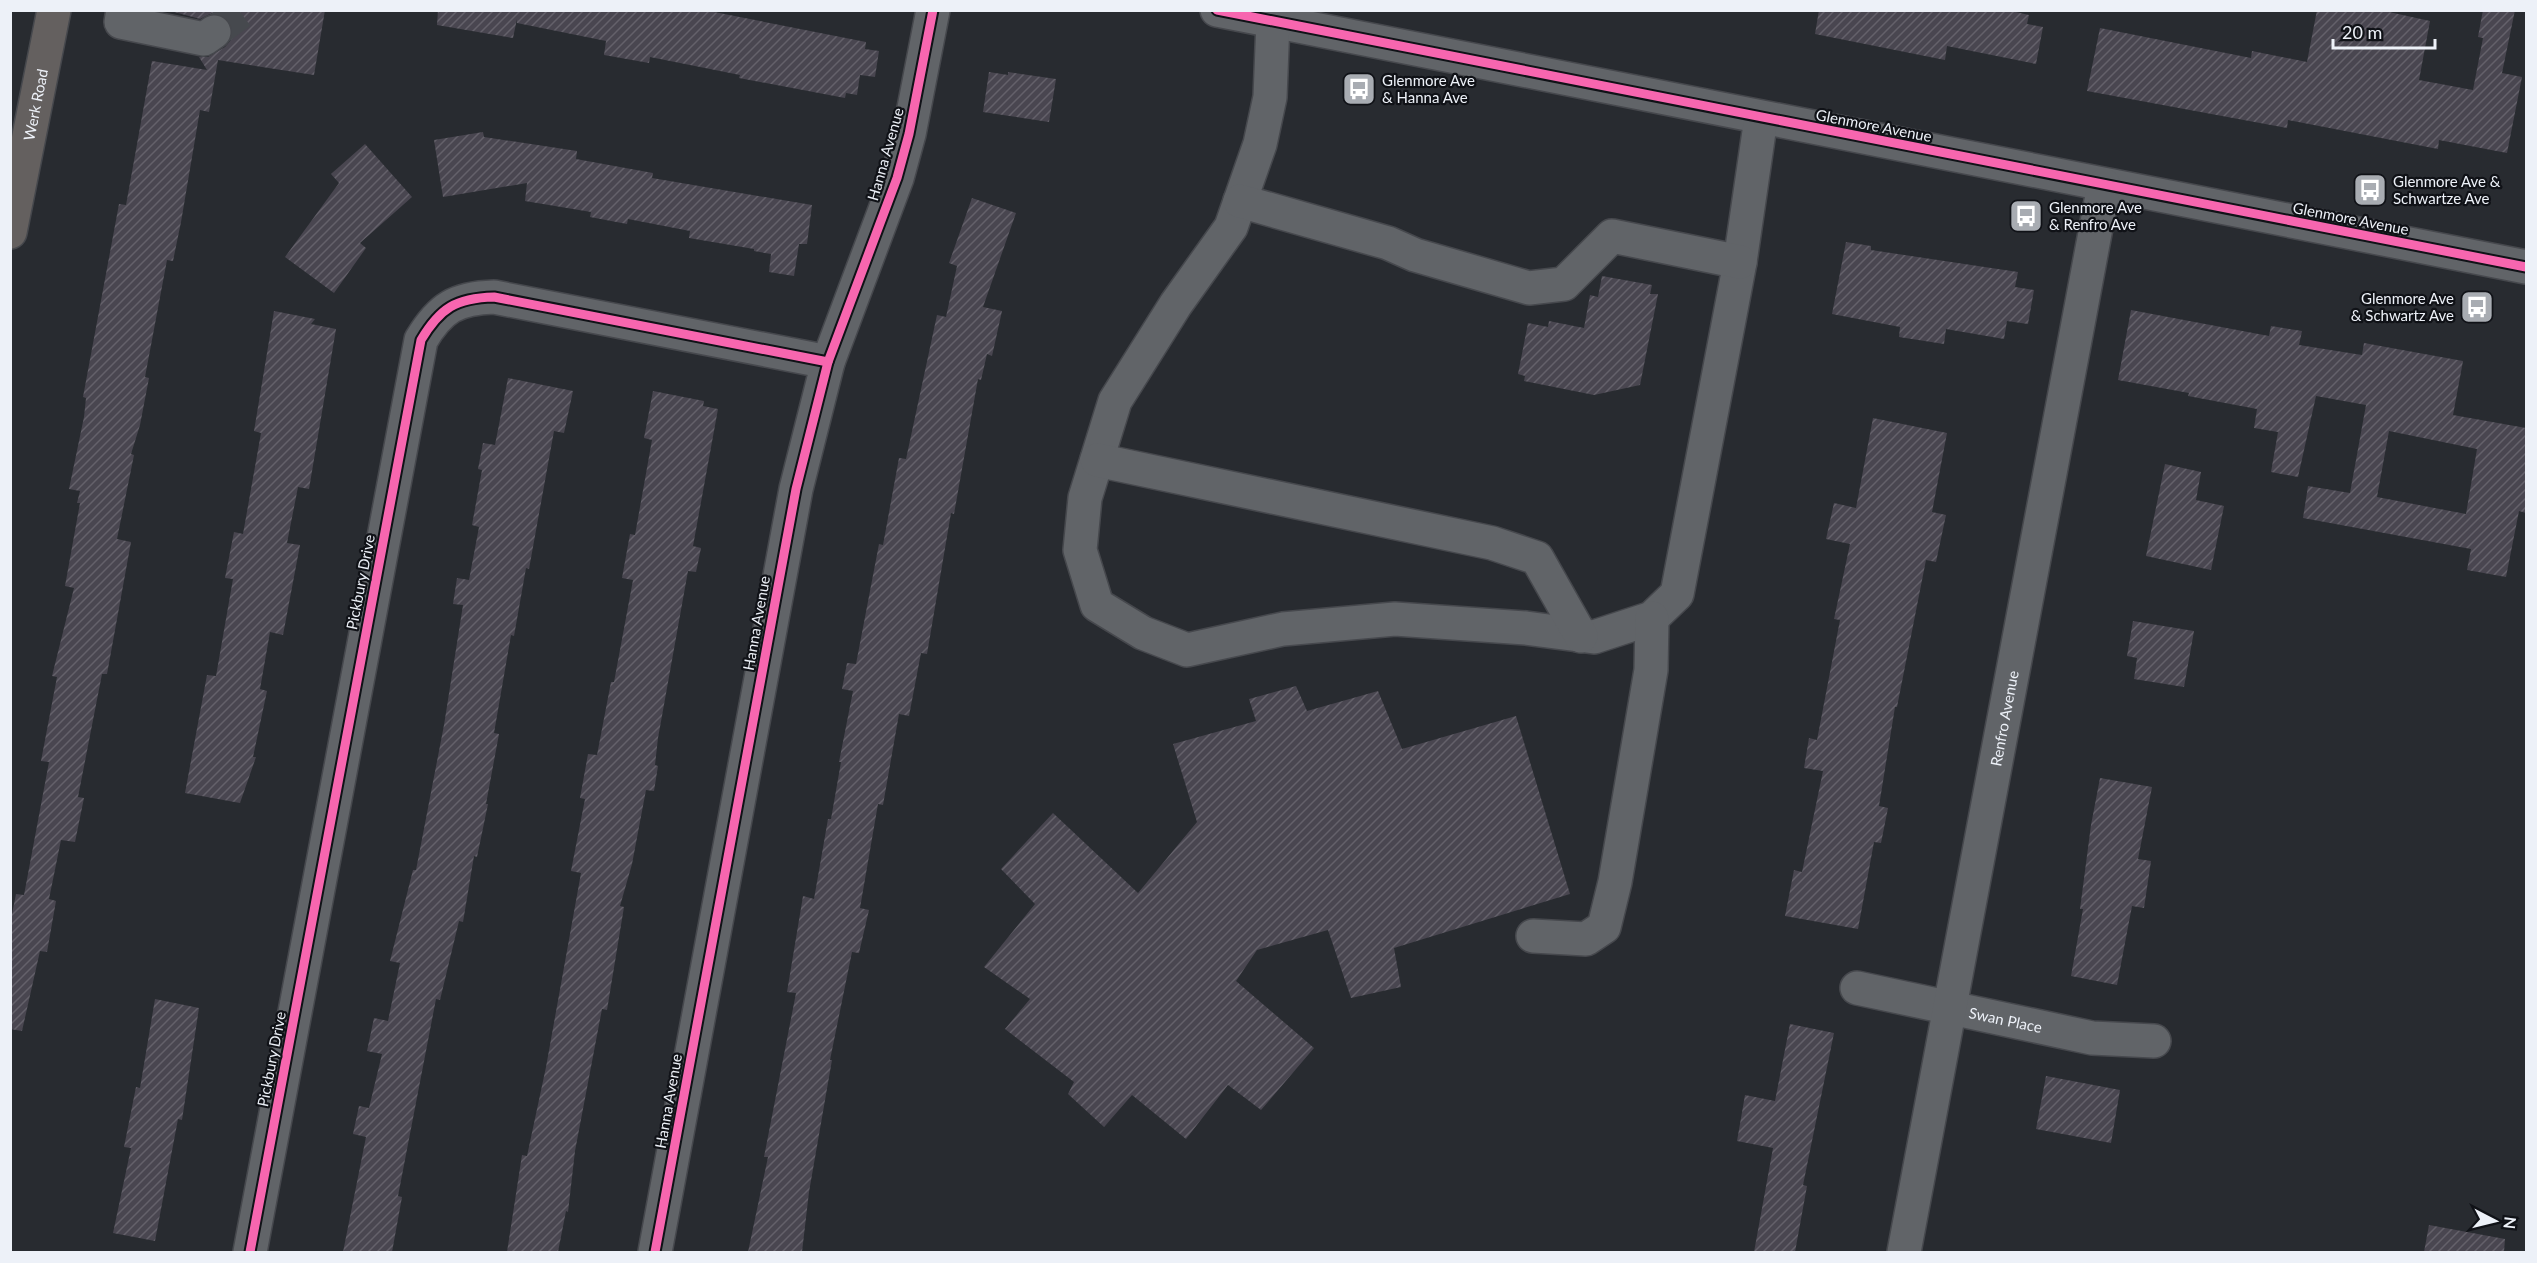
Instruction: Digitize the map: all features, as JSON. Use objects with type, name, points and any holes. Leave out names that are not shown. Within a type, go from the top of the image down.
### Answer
[{"type":"main road","name":"Werk Road","points":[[10,232],[54,10]]},
{"type":"street","name":"Hanna Avenue","points":[[656,1252],[796,489],[828,362],[897,178],[909,134],[933,10]]},
{"type":"street","name":"Glenmore Avenue","points":[[1217,10],[2526,267]]},
{"type":"street","points":[[127,14],[204,39],[214,32]]},
{"type":"street","points":[[1273,22],[1270,97],[1260,144],[1231,227],[1176,304],[1115,401],[1085,498],[1080,550],[1097,605],[1143,633],[1187,650],[1283,629],[1395,619],[1526,628],[1594,637],[1652,618],[1677,594],[1740,262],[1761,118]]},
{"type":"street","name":"Renfro Avenue","points":[[1904,1252],[2104,185]]},
{"type":"street","points":[[1240,201],[1388,243],[1415,255],[1529,288],[1564,284],[1612,236],[1740,262]]},
{"type":"street","name":"Pickbury Drive","points":[[250,1252],[420,340],[433,321],[450,306],[471,298],[494,297],[828,362]]},
{"type":"street","points":[[1097,460],[1492,543],[1537,558],[1581,636]]},
{"type":"street","points":[[1533,936],[1586,939],[1604,927],[1615,882],[1651,669],[1652,618]]},
{"type":"street","name":"Swan Place","points":[[1857,988],[2092,1038],[2154,1041]]},
{"type":"building","points":[[167,10],[325,10],[314,75],[218,60],[209,112],[200,110],[181,222],[173,261],[167,260],[145,377],[149,378],[140,425],[131,454],[134,455],[117,539],[131,542],[107,674],[102,674],[78,797],[84,798],[75,842],[61,840],[49,899],[56,901],[47,952],[40,951],[22,1031],[10,1029],[10,924],[16,894],[24,895],[49,762],[41,761],[57,677],[52,676],[74,588],[65,586],[80,503],[77,503],[80,491],[69,489],[84,417],[86,398],[83,397],[119,204],[126,205],[152,61],[207,70],[199,57],[208,57],[225,47],[231,40],[233,31],[230,22],[221,15],[212,13],[200,19]]},
{"type":"building","points":[[438,10],[704,10],[866,42],[865,49],[879,51],[875,77],[860,75],[857,95],[846,93],[845,98],[739,78],[740,75],[650,57],[649,63],[604,55],[606,41],[517,23],[517,19],[513,38],[437,25]]},
{"type":"building","points":[[1819,10],[2007,10],[2029,15],[2027,24],[2043,27],[2036,64],[1947,46],[1945,60],[1815,34]]},
{"type":"building","points":[[2317,10],[2380,10],[2430,21],[2419,80],[2473,90],[2483,38],[2478,37],[2483,10],[2515,10],[2502,73],[2522,77],[2507,153],[2439,140],[2438,149],[2288,120],[2287,128],[2087,91],[2100,28],[2251,58],[2252,51],[2307,62]]},
{"type":"building","points":[[989,72],[1008,75],[1008,72],[1056,79],[1049,122],[983,112]]},
{"type":"building","points":[[483,132],[484,137],[577,151],[576,159],[653,173],[652,178],[812,205],[807,244],[799,244],[794,276],[769,272],[771,254],[689,238],[690,231],[628,219],[627,224],[590,217],[591,212],[525,201],[527,183],[443,197],[434,140]]},
{"type":"building","points":[[365,144],[412,197],[360,243],[366,248],[334,293],[285,257],[339,183],[331,174]]},
{"type":"building","points":[[972,198],[1016,213],[983,307],[1002,311],[992,356],[987,354],[981,380],[978,379],[954,514],[951,513],[927,654],[921,653],[909,716],[899,714],[883,805],[878,804],[860,908],[869,910],[859,953],[852,952],[830,1060],[832,1060],[809,1192],[802,1252],[748,1252],[768,1157],[764,1157],[796,993],[787,992],[803,896],[814,899],[828,819],[831,819],[853,691],[842,689],[847,663],[856,664],[879,544],[883,545],[899,458],[906,459],[937,315],[946,317],[957,266],[949,263]]},
{"type":"building","points":[[1846,242],[1871,246],[1871,250],[2018,272],[2015,287],[2034,290],[2028,324],[2007,321],[2004,339],[1946,329],[1944,344],[1899,337],[1900,327],[1832,314]]},
{"type":"building","points":[[1602,276],[1652,285],[1650,294],[1658,294],[1640,385],[1594,395],[1524,381],[1525,376],[1518,374],[1528,323],[1548,327],[1549,321],[1584,328],[1590,295],[1598,297]]},
{"type":"building","points":[[2131,310],[2269,336],[2271,326],[2302,331],[2299,345],[2362,355],[2364,343],[2463,361],[2453,415],[2526,428],[2526,513],[2519,511],[2506,577],[2467,570],[2471,549],[2303,518],[2308,486],[2350,493],[2366,405],[2316,396],[2298,477],[2271,472],[2278,432],[2254,428],[2257,409],[2118,380]],"holes":[[[2389,431],[2477,449],[2466,514],[2377,497]]]},
{"type":"building","points":[[274,311],[315,319],[311,324],[336,329],[309,489],[298,487],[287,543],[300,545],[283,635],[270,632],[260,689],[267,691],[253,757],[256,757],[240,803],[185,793],[207,675],[216,676],[233,579],[225,578],[234,532],[243,534],[261,433],[254,431]]},
{"type":"building","points":[[508,378],[573,391],[564,433],[554,431],[529,569],[526,568],[514,636],[511,635],[494,733],[499,734],[486,804],[488,804],[477,857],[474,856],[463,922],[459,921],[440,1000],[436,999],[398,1196],[402,1197],[392,1252],[343,1252],[366,1137],[353,1134],[359,1106],[369,1108],[382,1054],[367,1051],[374,1018],[388,1021],[400,963],[390,961],[413,870],[416,870],[444,725],[463,605],[453,604],[457,578],[469,580],[479,527],[472,525],[482,470],[478,469],[483,443],[495,445]]},
{"type":"building","points":[[653,391],[704,401],[703,406],[718,409],[693,546],[701,548],[696,572],[688,571],[658,738],[655,765],[658,766],[654,791],[646,790],[632,864],[620,906],[624,907],[607,1010],[602,1009],[575,1151],[568,1212],[566,1211],[558,1252],[507,1252],[522,1155],[527,1156],[546,1067],[581,873],[571,871],[585,799],[580,798],[588,754],[597,755],[611,682],[614,682],[633,580],[622,578],[630,534],[635,535],[652,440],[644,438]]},
{"type":"building","points":[[1873,418],[1947,433],[1932,512],[1946,515],[1936,562],[1926,560],[1897,707],[1895,707],[1879,806],[1888,808],[1881,843],[1874,842],[1858,929],[1785,916],[1794,870],[1802,872],[1823,771],[1804,768],[1809,738],[1817,740],[1840,620],[1834,619],[1850,544],[1826,539],[1834,503],[1856,508]]},
{"type":"building","points":[[2165,464],[2201,472],[2196,500],[2224,506],[2211,570],[2146,556]]},
{"type":"building","points":[[2133,621],[2194,631],[2184,687],[2134,679],[2137,658],[2127,656]]},
{"type":"building","points":[[1296,686],[1307,711],[1378,691],[1402,749],[1516,716],[1570,894],[1394,948],[1401,987],[1351,998],[1328,930],[1257,950],[1236,981],[1314,1048],[1261,1110],[1228,1085],[1186,1139],[1132,1095],[1104,1127],[1068,1094],[1074,1082],[1005,1029],[1030,999],[984,967],[1035,904],[1001,869],[1053,813],[1138,893],[1197,822],[1173,744],[1256,721],[1249,699]]},
{"type":"building","points":[[2100,778],[2152,787],[2138,859],[2151,861],[2144,908],[2132,906],[2117,985],[2071,976],[2083,909],[2080,909],[2091,825]]},
{"type":"building","points":[[155,999],[199,1008],[182,1120],[178,1119],[155,1241],[113,1233],[131,1148],[124,1147],[136,1087],[140,1088]]},
{"type":"building","points":[[1790,1024],[1834,1033],[1803,1185],[1807,1186],[1795,1252],[1754,1252],[1773,1148],[1737,1141],[1745,1095],[1775,1101]]},
{"type":"building","points":[[2046,1076],[2120,1090],[2111,1143],[2036,1129]]},
{"type":"building","points":[[2429,1225],[2505,1239],[2504,1252],[2424,1252]]},
{"type":"tunnel","points":[[214,32],[244,10]]},
{"type":"cycle path","points":[[655,1252],[796,489],[828,362],[897,178],[909,134],[933,10]]},
{"type":"cycle path","points":[[1217,10],[2526,267]]},
{"type":"cycle path","points":[[250,1252],[421,340],[428,329],[450,307],[469,300],[494,297],[828,362]]},
{"type":"place","name":"Glenmore Ave & Hanna Ave","points":[[1359,89]]},
{"type":"place","name":"Glenmore Ave & Schwartze Ave","points":[[2370,190]]},
{"type":"place","name":"Glenmore Ave & Renfro Ave","points":[[2026,216]]},
{"type":"place","name":"Glenmore Ave & Schwartz Ave","points":[[2477,307]]}]
